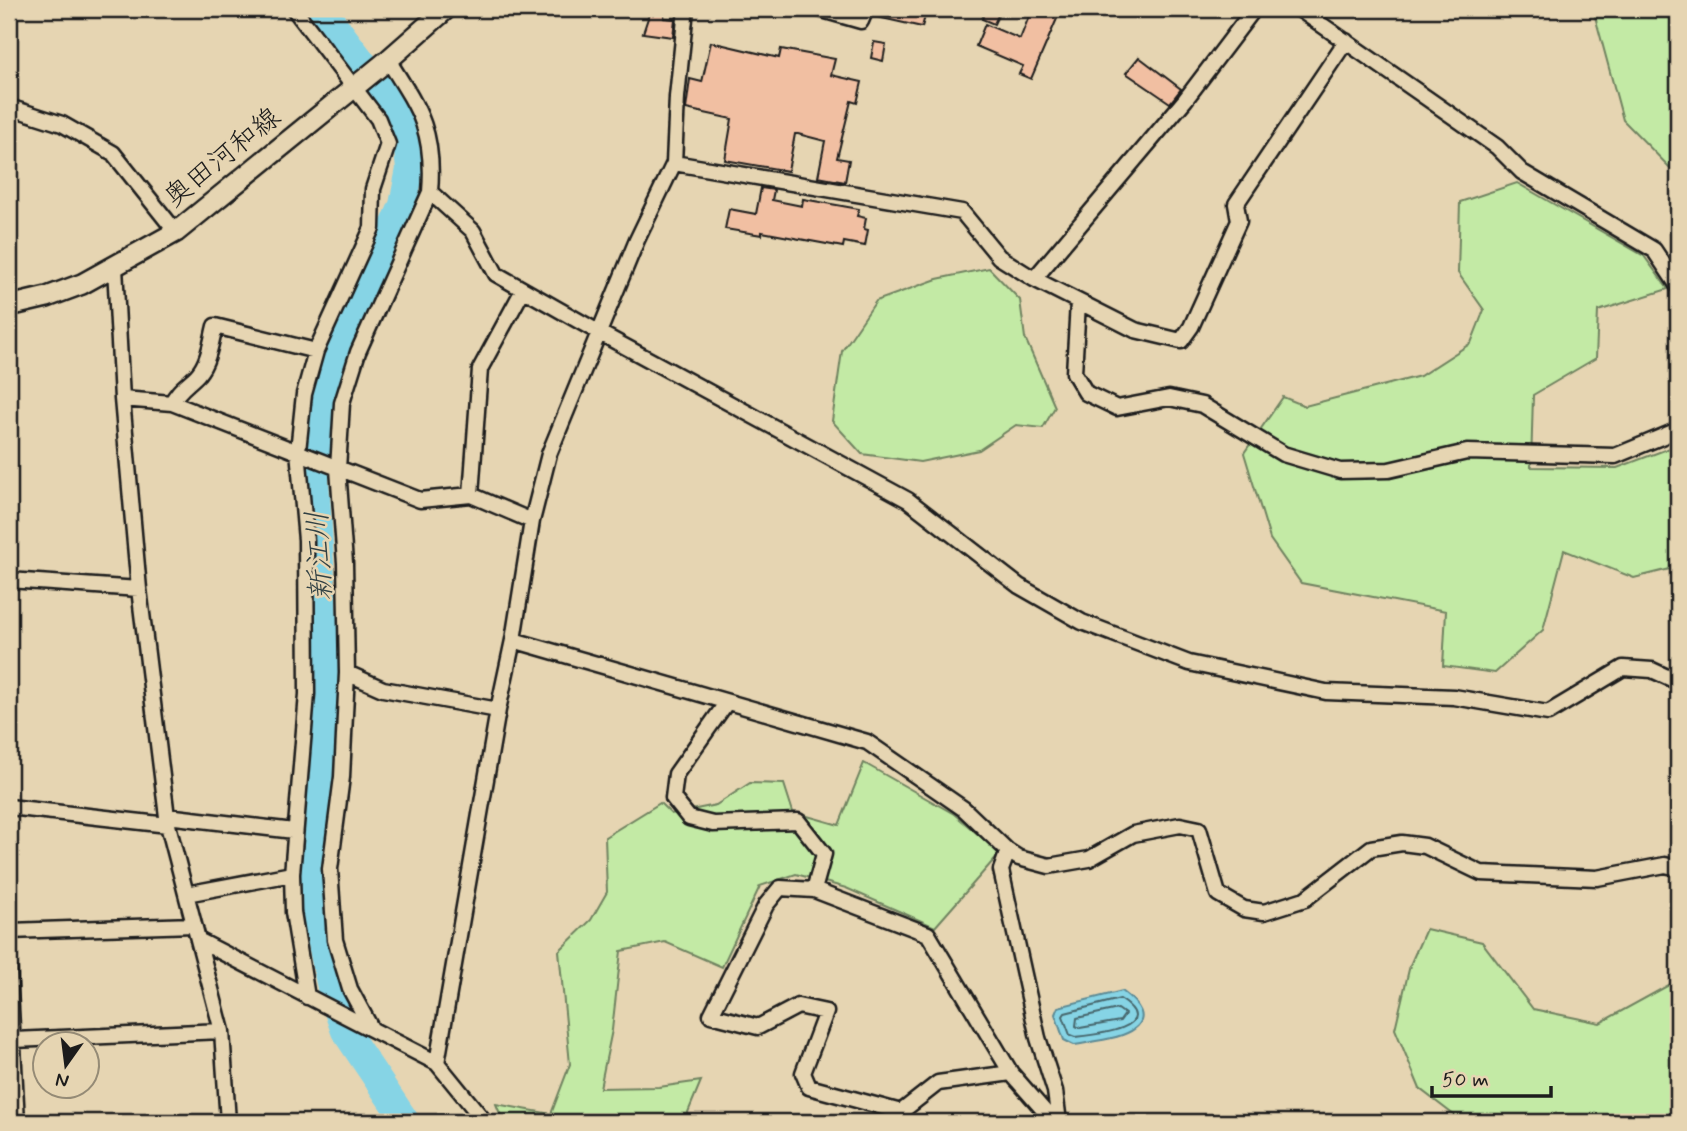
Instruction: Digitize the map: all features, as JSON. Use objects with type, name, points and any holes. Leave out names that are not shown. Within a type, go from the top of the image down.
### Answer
[{"type":"main road","name":"奥田河和線","points":[[9,306],[47,297],[82,284],[176,232],[446,9]]},
{"type":"street","points":[[294,9],[378,120],[388,144],[373,189],[372,228],[316,351],[304,394],[298,451],[306,540],[307,694],[294,831],[292,912],[307,997]]},
{"type":"street","points":[[437,1063],[532,521],[549,454],[637,240],[674,163],[677,97],[686,9]]},
{"type":"street","points":[[819,9],[861,21],[866,9]]},
{"type":"street","points":[[1034,279],[1185,100],[1254,9]]},
{"type":"street","points":[[1299,9],[1497,147],[1522,172],[1654,250],[1678,286]]},
{"type":"street","points":[[674,163],[962,212],[999,257],[1034,279],[1135,330],[1181,341],[1191,327],[1239,220],[1236,204],[1346,41]]},
{"type":"street","points":[[371,1028],[350,989],[335,940],[330,869],[342,778],[347,673],[345,563],[334,468],[342,403],[358,352],[430,192],[433,162],[419,110],[387,60]]},
{"type":"street","points":[[9,107],[62,124],[113,153],[176,232]]},
{"type":"street","points":[[430,192],[473,231],[496,274],[908,500],[1020,586],[1082,622],[1189,663],[1326,692],[1454,697],[1548,713],[1623,668],[1652,670],[1678,682]]},
{"type":"street","points":[[114,267],[122,399],[139,589],[167,821],[222,1031],[228,1122]]},
{"type":"street","points":[[471,495],[480,369],[523,290]]},
{"type":"street","points":[[1077,302],[1074,373],[1086,393],[1117,408],[1169,398],[1202,405],[1283,454],[1340,471],[1389,470],[1467,452],[1615,456],[1678,430]]},
{"type":"street","points":[[172,402],[174,396],[200,372],[215,326],[316,351]]},
{"type":"street","points":[[122,399],[172,402],[420,500],[471,495],[532,521]]},
{"type":"street","points":[[9,580],[139,589]]},
{"type":"street","points":[[513,640],[867,742],[964,809],[1019,858],[1049,866],[1089,859],[1133,834],[1180,825],[1199,828],[1218,894],[1244,909],[1264,912],[1305,899],[1371,848],[1402,843],[1425,846],[1481,873],[1597,878],[1665,865],[1678,868]]},
{"type":"street","points":[[347,673],[383,689],[498,710]]},
{"type":"street","points":[[727,702],[676,774],[673,799],[690,818],[713,824],[798,821],[824,854],[814,890]]},
{"type":"street","points":[[9,807],[294,831]]},
{"type":"street","points":[[1008,851],[1001,870],[1038,1038],[1055,1091],[1057,1122]]},
{"type":"street","points":[[186,894],[292,874]]},
{"type":"street","points":[[1011,1073],[938,1083],[901,1112],[809,1087],[803,1073],[826,1012],[798,1006],[758,1027],[711,1016],[766,905],[780,888],[814,890],[928,934],[1011,1073],[1057,1122]]},
{"type":"street","points":[[9,931],[194,925]]},
{"type":"street","points":[[200,941],[437,1063],[485,1122]]},
{"type":"street","points":[[9,970],[17,1122]]},
{"type":"street","points":[[14,1040],[222,1031]]},
{"type":"green space","points":[[1593,9],[1678,9],[1678,176],[1623,120]]},
{"type":"green space","points":[[1517,183],[1644,256],[1668,289],[1598,311],[1596,358],[1533,395],[1531,467],[1617,468],[1678,445],[1678,567],[1634,578],[1564,550],[1543,630],[1495,673],[1443,666],[1446,611],[1301,583],[1270,539],[1244,453],[1283,397],[1305,406],[1420,376],[1471,343],[1484,310],[1458,273],[1460,202]]},
{"type":"green space","points":[[989,268],[1020,300],[1025,338],[1055,407],[1043,428],[1016,425],[979,450],[920,462],[862,454],[832,421],[842,351],[876,301],[937,279]]},
{"type":"green space","points":[[864,763],[954,814],[1000,853],[935,927],[846,888],[796,874],[760,886],[722,967],[665,942],[621,951],[612,1030],[600,1088],[659,1087],[701,1081],[684,1122],[503,1121],[496,1104],[551,1114],[570,1064],[559,951],[591,920],[607,892],[605,837],[660,803],[671,814],[716,805],[750,783],[784,784],[793,812],[839,825]]},
{"type":"green space","points":[[1426,929],[1482,942],[1533,1009],[1600,1023],[1678,980],[1678,1095],[1675,1122],[1463,1122],[1420,1089],[1395,1029],[1410,965]]},
{"type":"water","points":[[1122,991],[1141,1011],[1138,1026],[1109,1039],[1074,1045],[1064,1040],[1055,1014],[1058,1007]]},
{"type":"building","points":[[651,9],[665,9],[664,18],[675,19],[673,37],[643,33]]},
{"type":"building","points":[[876,9],[927,9],[922,27],[873,16]]},
{"type":"building","points":[[986,9],[1001,9],[994,24],[982,19]]},
{"type":"building","points":[[1032,9],[1046,9],[1059,14],[1031,79],[1019,74],[1023,66],[976,46],[985,24],[1020,39]]},
{"type":"building","points":[[711,42],[779,58],[781,49],[835,59],[831,75],[862,82],[857,103],[851,101],[837,158],[849,160],[845,182],[818,177],[825,141],[798,134],[795,134],[788,171],[725,160],[732,119],[686,109],[690,79],[702,82]]},
{"type":"building","points":[[874,42],[886,44],[883,61],[871,58]]},
{"type":"building","points":[[1139,57],[1181,89],[1170,103],[1126,73]]},
{"type":"building","points":[[761,188],[774,190],[772,200],[802,206],[803,199],[859,209],[857,216],[866,218],[864,229],[868,230],[865,246],[844,242],[843,247],[762,232],[762,235],[725,229],[729,209],[756,214]]},
{"type":"waterway","name":"新江川","points":[[322,9],[381,87],[406,133],[410,169],[403,205],[323,393],[315,479],[326,667],[322,762],[308,876],[333,997],[345,1031],[406,1122]]}]
